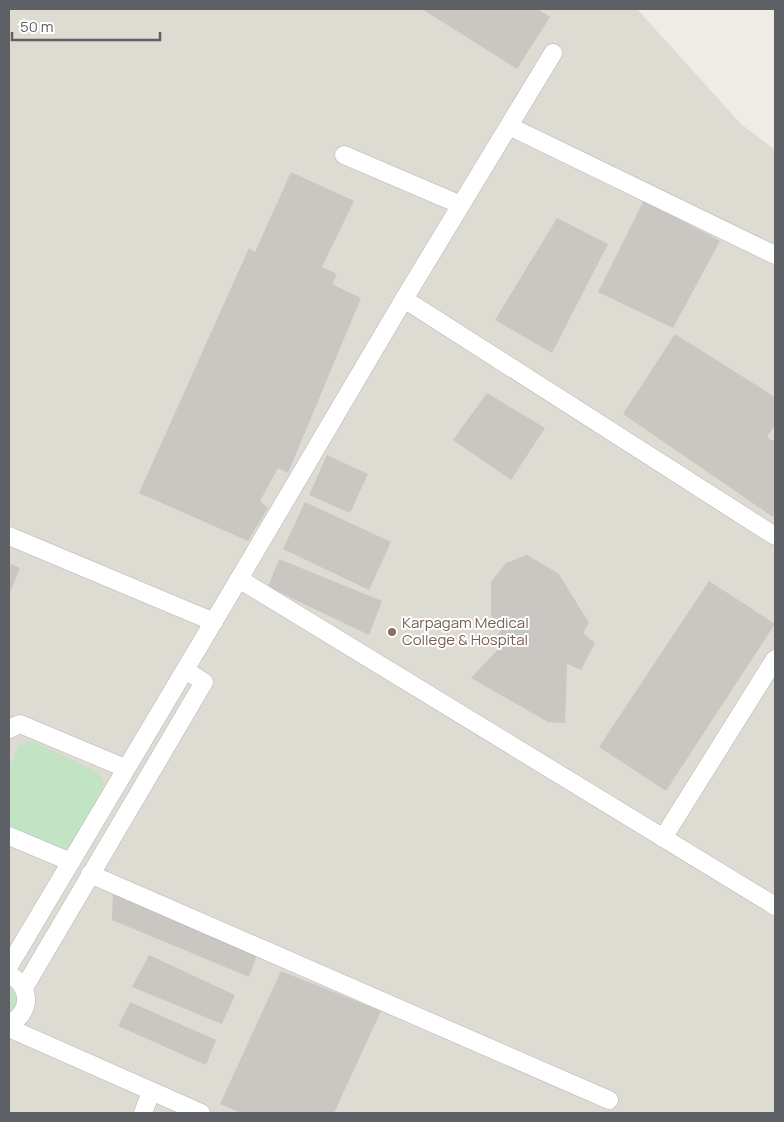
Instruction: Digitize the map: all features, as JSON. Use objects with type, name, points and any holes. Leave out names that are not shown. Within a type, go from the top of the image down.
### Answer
[{"type":"street","points":[[9,966],[404,298],[553,53]]},
{"type":"street","points":[[509,126],[775,255]]},
{"type":"street","points":[[344,155],[461,205]]},
{"type":"street","points":[[404,298],[775,536]]},
{"type":"street","points":[[9,536],[214,622]]},
{"type":"street","points":[[239,579],[775,906]]},
{"type":"street","points":[[663,838],[775,659]]},
{"type":"street","points":[[24,988],[204,682],[185,670]]},
{"type":"street","points":[[9,729],[20,724],[125,768]]},
{"type":"street","points":[[9,836],[71,862]]},
{"type":"street","points":[[90,874],[609,1100]]},
{"type":"street","points":[[9,975],[19,981],[24,988],[26,997],[26,1005],[22,1013],[17,1019],[9,1023]]},
{"type":"street","points":[[9,1028],[200,1113]]},
{"type":"street","points":[[143,1113],[151,1092]]},
{"type":"shaded area","name":"Karpagam Medical College & Hospital","points":[[9,9],[637,9],[741,124],[775,150],[775,1113],[9,1113]]},
{"type":"green space","points":[[33,741],[99,773],[104,783],[102,794],[73,844],[64,850],[9,828],[9,768],[19,745]]},
{"type":"green space","points":[[9,985],[16,996],[16,1003],[13,1011],[9,1014]]},
{"type":"building","points":[[422,9],[537,9],[550,17],[517,69]]},
{"type":"building","points":[[291,172],[354,201],[322,267],[337,274],[332,284],[361,298],[288,473],[278,468],[260,501],[268,508],[248,541],[139,493],[249,248],[255,252]]},
{"type":"building","points":[[644,200],[720,241],[673,328],[598,292]]},
{"type":"building","points":[[557,218],[608,244],[552,353],[495,320]]},
{"type":"building","points":[[675,334],[775,397],[775,425],[767,437],[775,442],[775,514],[773,517],[623,414]]},
{"type":"building","points":[[487,393],[545,428],[511,480],[453,440]]},
{"type":"building","points":[[327,455],[368,474],[350,513],[309,495]]},
{"type":"building","points":[[305,502],[391,542],[369,590],[283,549]]},
{"type":"building","points":[[527,555],[559,574],[589,623],[583,633],[595,643],[581,670],[567,664],[565,723],[548,722],[471,678],[501,646],[492,642],[504,626],[491,616],[491,582],[506,563]]},
{"type":"building","points":[[279,559],[382,601],[369,635],[268,587]]},
{"type":"building","points":[[9,563],[20,568],[9,595]]},
{"type":"building","points":[[709,581],[775,624],[666,791],[599,747]]},
{"type":"building","points":[[113,890],[257,955],[249,977],[112,920]]},
{"type":"building","points":[[149,955],[235,995],[222,1024],[132,987]]},
{"type":"building","points":[[281,971],[381,1011],[334,1113],[241,1113],[220,1104]]},
{"type":"building","points":[[130,1002],[216,1040],[206,1065],[118,1026]]},
{"type":"place","name":"Karpagam Medical College & Hospital","points":[[392,632]]}]
